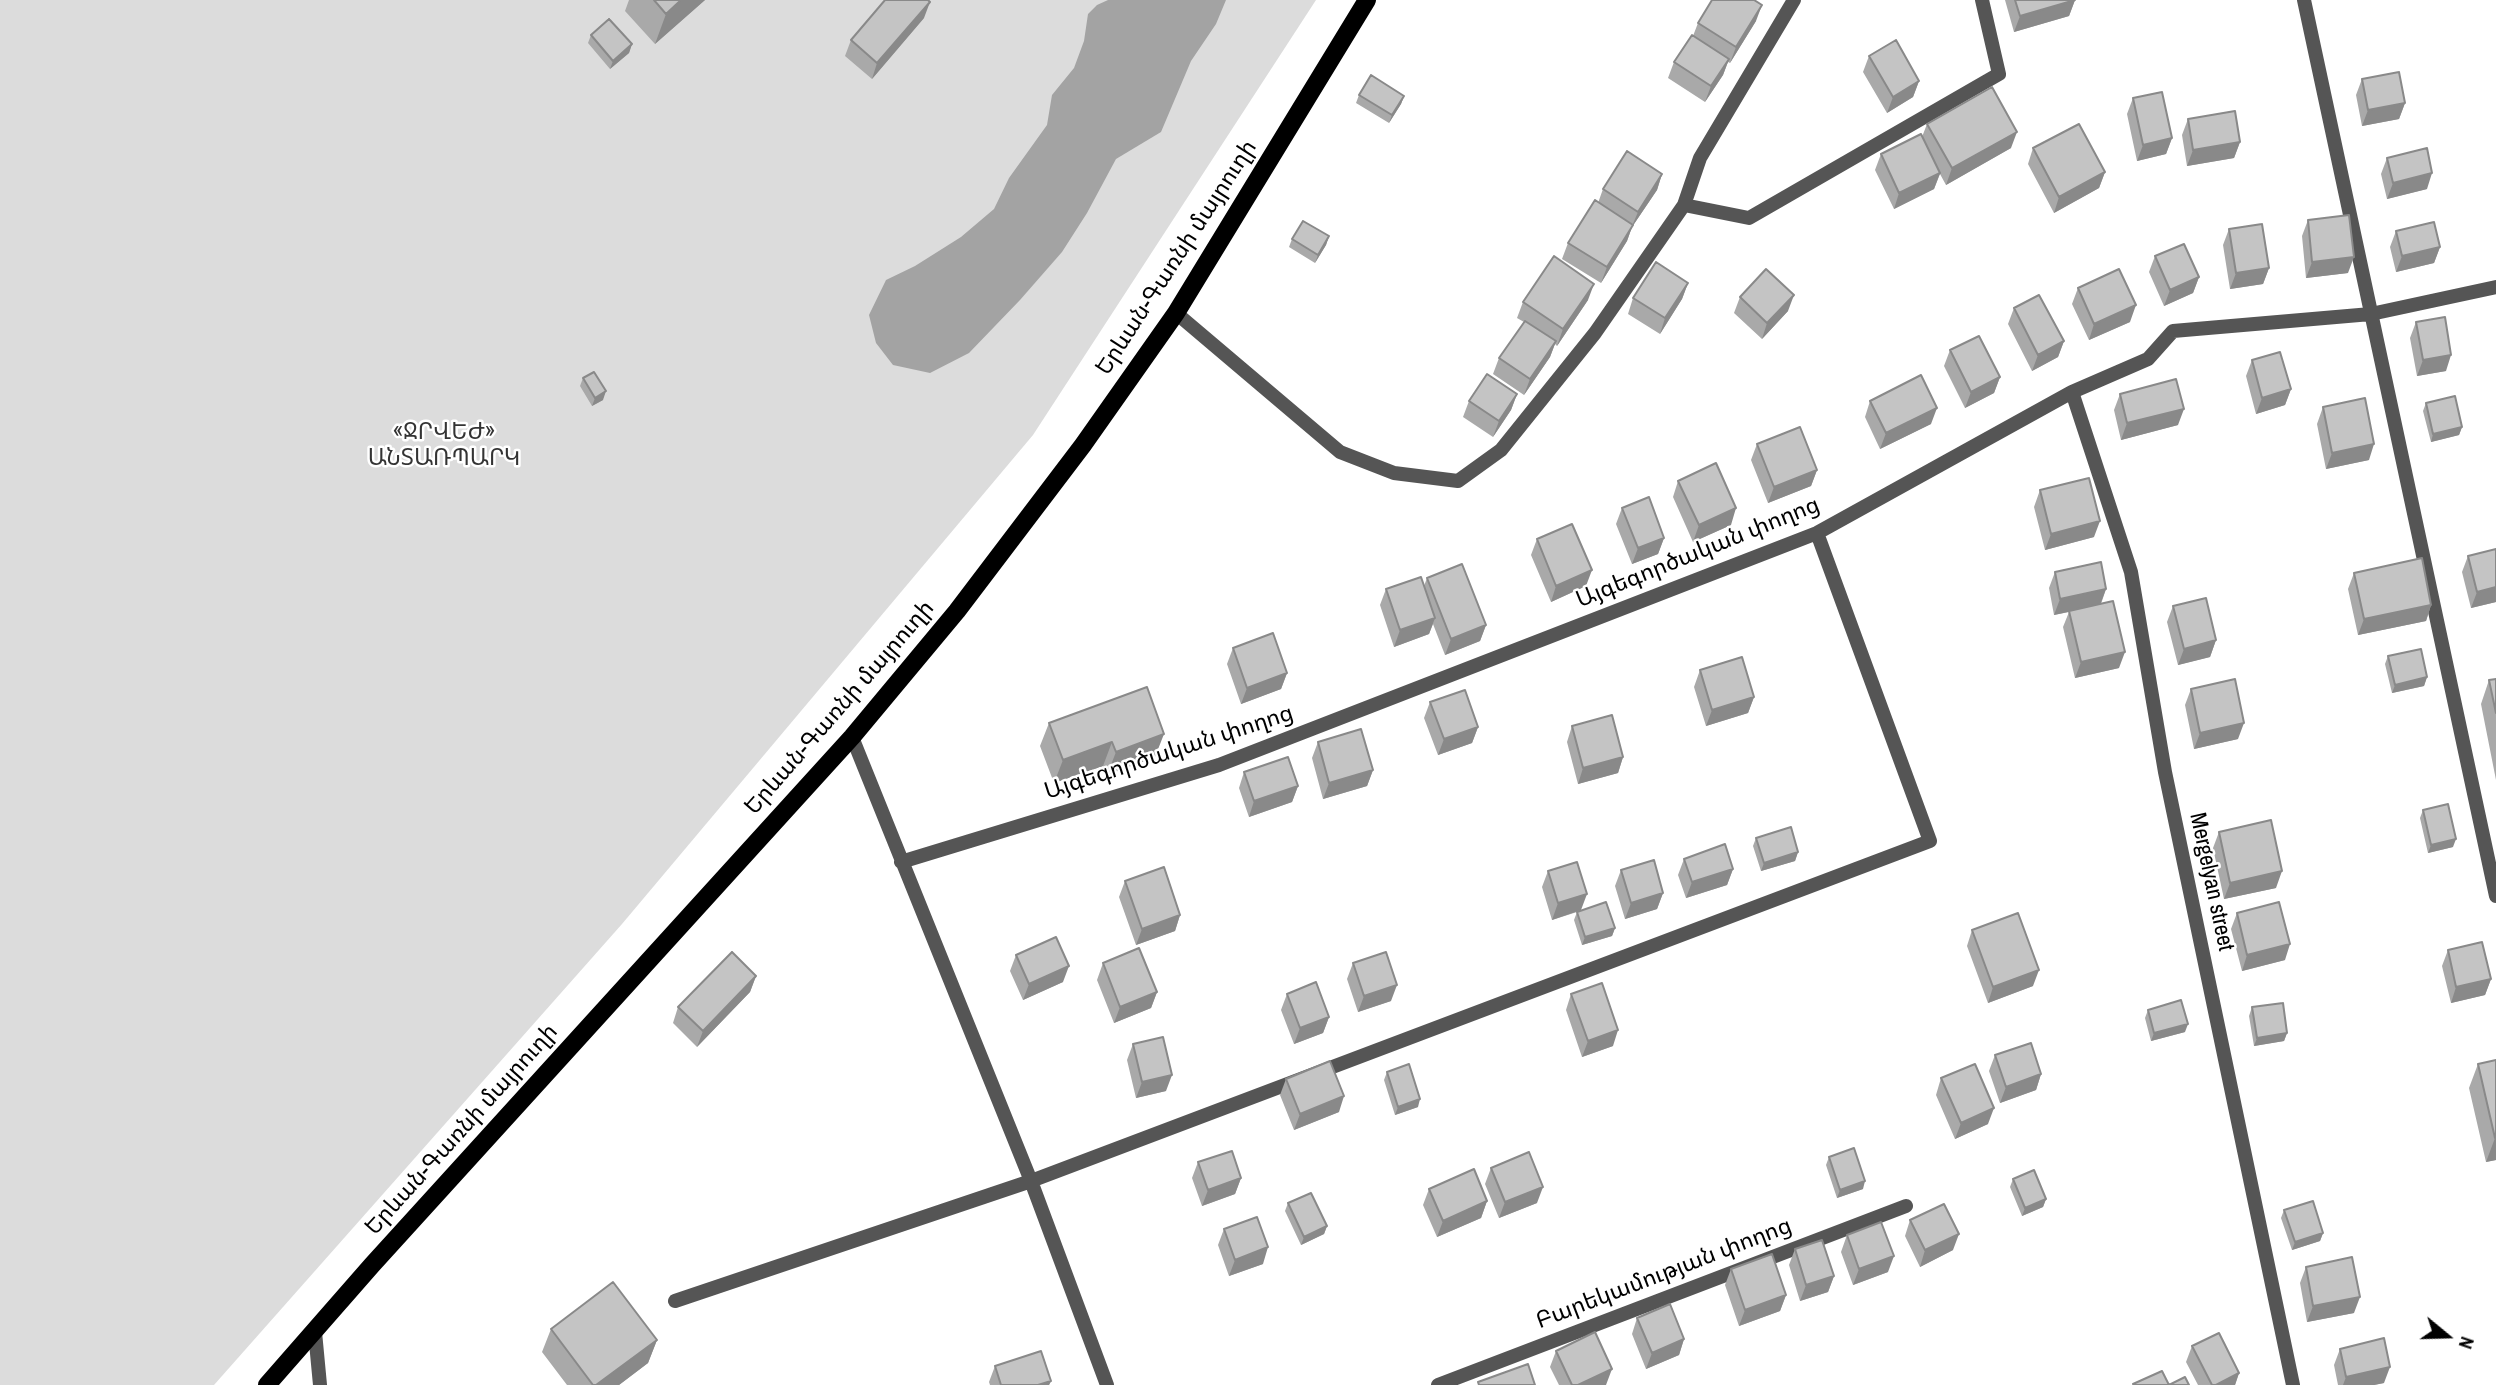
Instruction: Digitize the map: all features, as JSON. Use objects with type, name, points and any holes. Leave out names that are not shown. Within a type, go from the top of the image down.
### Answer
[{"type":"main road","name":"Երևան-Գառնի մայրուղի","points":[[267,1385],[391,1244],[852,737],[957,611],[1083,445],[1176,313],[1367,0]]},
{"type":"street","points":[[1176,313],[1340,452],[1394,473],[1458,481],[1501,450],[1595,333],[1684,205],[1700,158],[1794,0]]},
{"type":"street","points":[[1684,205],[1749,218],[1999,74],[1982,0]]},
{"type":"street","points":[[2304,0],[2496,896]]},
{"type":"street","name":"Այգեգործական փողոց","points":[[901,862],[1219,765],[1817,533],[2072,392],[2148,359],[2173,331],[2371,314],[2496,287]]},
{"type":"street","name":"Mergelyan street","points":[[2072,392],[2131,572],[2165,772],[2293,1385]]},
{"type":"street","points":[[675,1301],[1031,1181],[1930,841],[1817,533]]},
{"type":"street","points":[[852,737],[1031,1181],[1107,1385]]},
{"type":"street","name":"Բարեկամության փողոց","points":[[1438,1385],[1906,1206]]},
{"type":"street","points":[[315,1332],[320,1385]]},
{"type":"green space","name":"«ՋՐՎԵԺ» ԱՆՏԱՌՊԱՐԿ","points":[[0,0],[1316,0],[1033,435],[622,924],[214,1385],[0,1385]]},
{"type":"shaded area","points":[[1108,0],[1226,0],[1216,24],[1191,61],[1161,132],[1116,159],[1062,252],[1020,300],[969,353],[930,373],[893,365],[876,343],[869,315],[886,280],[915,266],[961,237],[994,209],[1009,178],[1047,125],[1052,95],[1074,68],[1084,41],[1088,14],[1097,5]]},
{"type":"building","points":[[654,0],[681,0],[666,14]]},
{"type":"building","points":[[885,0],[930,2],[877,63],[851,40]]},
{"type":"building","points":[[1712,0],[1754,0],[1762,5],[1736,47],[1698,23]]},
{"type":"building","points":[[2015,0],[2075,0],[2020,16]]},
{"type":"building","points":[[609,19],[632,44],[613,61],[591,35]]},
{"type":"building","points":[[1692,35],[1729,59],[1711,86],[1674,62]]},
{"type":"building","points":[[1896,40],[1919,81],[1893,97],[1869,56]]},
{"type":"building","points":[[2399,72],[2405,103],[2368,110],[2362,79]]},
{"type":"building","points":[[1371,75],[1404,96],[1392,115],[1359,95]]},
{"type":"building","points":[[1992,87],[2017,132],[1952,168],[1927,124]]},
{"type":"building","points":[[2162,92],[2172,138],[2143,145],[2133,98]]},
{"type":"building","points":[[2235,111],[2240,142],[2193,150],[2188,119]]},
{"type":"building","points":[[2079,124],[2105,172],[2059,197],[2033,148]]},
{"type":"building","points":[[1921,134],[1940,173],[1899,193],[1881,154]]},
{"type":"building","points":[[2427,148],[2432,173],[2393,183],[2387,158]]},
{"type":"building","points":[[1627,151],[1662,174],[1638,212],[1603,189]]},
{"type":"building","points":[[1595,200],[1633,225],[1607,267],[1568,243]]},
{"type":"building","points":[[2349,215],[2354,257],[2312,262],[2308,220]]},
{"type":"building","points":[[1303,221],[1329,236],[1318,255],[1292,239]]},
{"type":"building","points":[[2434,222],[2440,247],[2402,256],[2396,231]]},
{"type":"building","points":[[2262,224],[2269,268],[2236,273],[2229,229]]},
{"type":"building","points":[[2184,244],[2199,277],[2170,290],[2155,256]]},
{"type":"building","points":[[1554,256],[1594,284],[1563,329],[1523,302]]},
{"type":"building","points":[[1656,262],[1688,283],[1665,318],[1633,298]]},
{"type":"building","points":[[1766,269],[1794,295],[1767,323],[1740,297]]},
{"type":"building","points":[[2119,269],[2136,305],[2094,324],[2078,288]]},
{"type":"building","points":[[2039,295],[2064,341],[2038,355],[2014,308]]},
{"type":"building","points":[[2445,317],[2451,355],[2423,360],[2416,322]]},
{"type":"building","points":[[1525,321],[1556,341],[1530,379],[1499,358]]},
{"type":"building","points":[[1979,336],[2000,377],[1971,392],[1950,350]]},
{"type":"building","points":[[2280,352],[2291,389],[2262,398],[2252,360]]},
{"type":"building","points":[[594,372],[606,391],[595,398],[583,378]]},
{"type":"building","points":[[1487,374],[1517,394],[1499,421],[1469,401]]},
{"type":"building","points":[[1921,375],[1937,408],[1886,433],[1870,401]]},
{"type":"building","points":[[2176,379],[2184,409],[2127,423],[2120,394]]},
{"type":"building","points":[[2455,396],[2462,427],[2433,434],[2426,403]]},
{"type":"building","points":[[2365,398],[2374,444],[2332,453],[2323,407]]},
{"type":"building","points":[[1800,427],[1817,470],[1774,487],[1757,444]]},
{"type":"building","points":[[1716,463],[1736,508],[1699,525],[1678,481]]},
{"type":"building","points":[[2089,478],[2100,521],[2051,534],[2040,490]]},
{"type":"building","points":[[1649,497],[1664,538],[1638,548],[1622,508]]},
{"type":"building","points":[[1572,524],[1592,570],[1556,586],[1537,539]]},
{"type":"building","points":[[2496,549],[2496,587],[2477,592],[2468,556]]},
{"type":"building","points":[[2422,558],[2431,605],[2364,619],[2354,573]]},
{"type":"building","points":[[2101,562],[2106,589],[2060,599],[2055,572]]},
{"type":"building","points":[[1462,564],[1486,625],[1451,639],[1427,578]]},
{"type":"building","points":[[1421,577],[1435,618],[1400,630],[1386,589]]},
{"type":"building","points":[[2206,598],[2216,640],[2184,649],[2173,606]]},
{"type":"building","points":[[2113,601],[2125,652],[2081,662],[2069,611]]},
{"type":"building","points":[[1273,633],[1287,673],[1247,688],[1233,648]]},
{"type":"building","points":[[2421,649],[2427,677],[2395,685],[2388,656]]},
{"type":"building","points":[[1742,657],[1754,697],[1712,710],[1700,670]]},
{"type":"building","points":[[2235,679],[2244,723],[2200,733],[2191,689]]},
{"type":"building","points":[[2496,679],[2496,713],[2489,680]]},
{"type":"building","points":[[1147,687],[1164,734],[1116,752],[1112,742],[1063,760],[1049,723]]},
{"type":"building","points":[[1465,690],[1478,727],[1444,739],[1430,702]]},
{"type":"building","points":[[1612,715],[1623,757],[1583,768],[1572,726]]},
{"type":"building","points":[[1361,729],[1373,770],[1329,783],[1318,742]]},
{"type":"building","points":[[1288,757],[1298,786],[1254,801],[1244,772]]},
{"type":"building","points":[[2448,804],[2456,839],[2431,845],[2423,810]]},
{"type":"building","points":[[2271,820],[2282,871],[2230,883],[2219,832]]},
{"type":"building","points":[[1791,827],[1798,852],[1764,863],[1756,838]]},
{"type":"building","points":[[1725,844],[1733,869],[1692,882],[1684,859]]},
{"type":"building","points":[[1654,860],[1663,893],[1631,903],[1621,870]]},
{"type":"building","points":[[1577,862],[1587,894],[1558,903],[1548,871]]},
{"type":"building","points":[[1164,867],[1180,915],[1142,929],[1125,881]]},
{"type":"building","points":[[1606,902],[1615,928],[1585,937],[1577,912]]},
{"type":"building","points":[[2279,902],[2290,944],[2247,955],[2237,913]]},
{"type":"building","points":[[2018,913],[2039,970],[1993,987],[1972,930]]},
{"type":"building","points":[[1056,937],[1069,966],[1029,984],[1016,955]]},
{"type":"building","points":[[2482,942],[2491,979],[2456,987],[2448,950]]},
{"type":"building","points":[[1139,948],[1157,992],[1120,1007],[1103,963]]},
{"type":"building","points":[[732,952],[756,976],[703,1031],[678,1007]]},
{"type":"building","points":[[1386,952],[1397,985],[1364,996],[1353,963]]},
{"type":"building","points":[[1316,982],[1329,1017],[1300,1028],[1287,994]]},
{"type":"building","points":[[1602,983],[1618,1030],[1588,1041],[1571,994]]},
{"type":"building","points":[[2181,1000],[2188,1024],[2154,1033],[2148,1010]]},
{"type":"building","points":[[2283,1003],[2287,1033],[2257,1038],[2252,1007]]},
{"type":"building","points":[[1163,1037],[1172,1075],[1142,1082],[1133,1044]]},
{"type":"building","points":[[2031,1043],[2041,1074],[2006,1087],[1995,1055]]},
{"type":"building","points":[[2496,1060],[2496,1138],[2495,1138],[2478,1064]]},
{"type":"building","points":[[1330,1061],[1344,1096],[1300,1114],[1286,1079]]},
{"type":"building","points":[[1409,1064],[1420,1099],[1398,1107],[1387,1072]]},
{"type":"building","points":[[1975,1064],[1994,1108],[1961,1123],[1941,1078]]},
{"type":"building","points":[[1854,1148],[1865,1181],[1840,1190],[1829,1157]]},
{"type":"building","points":[[1232,1151],[1241,1178],[1208,1190],[1198,1162]]},
{"type":"building","points":[[1529,1152],[1543,1187],[1505,1202],[1491,1168]]},
{"type":"building","points":[[1474,1169],[1487,1201],[1443,1221],[1429,1189]]},
{"type":"building","points":[[2034,1170],[2046,1199],[2025,1208],[2013,1179]]},
{"type":"building","points":[[1311,1193],[1327,1226],[1304,1237],[1288,1203]]},
{"type":"building","points":[[2313,1201],[2323,1233],[2295,1242],[2284,1210]]},
{"type":"building","points":[[1944,1204],[1959,1234],[1925,1250],[1910,1220]]},
{"type":"building","points":[[1257,1217],[1268,1247],[1235,1260],[1224,1229]]},
{"type":"building","points":[[1881,1222],[1894,1256],[1859,1269],[1847,1235]]},
{"type":"building","points":[[1822,1240],[1834,1276],[1806,1285],[1795,1249]]},
{"type":"building","points":[[1772,1254],[1786,1295],[1745,1310],[1731,1269]]},
{"type":"building","points":[[2352,1257],[2360,1297],[2313,1306],[2306,1267]]},
{"type":"building","points":[[613,1282],[657,1340],[593,1385],[551,1329]]},
{"type":"building","points":[[1670,1304],[1684,1339],[1652,1353],[1637,1318]]},
{"type":"building","points":[[1595,1332],[1612,1369],[1578,1385],[1572,1385],[1556,1351]]},
{"type":"building","points":[[2219,1333],[2239,1373],[2212,1385],[2192,1346]]},
{"type":"building","points":[[2384,1338],[2390,1367],[2346,1377],[2340,1349]]},
{"type":"building","points":[[1041,1351],[1051,1381],[1038,1385],[1001,1385],[995,1366]]},
{"type":"building","points":[[1528,1364],[1535,1385],[1479,1385],[1478,1382]]},
{"type":"building","points":[[2162,1371],[2169,1385],[2133,1384]]},
{"type":"building","points":[[2185,1377],[2189,1385],[2169,1385]]}]
